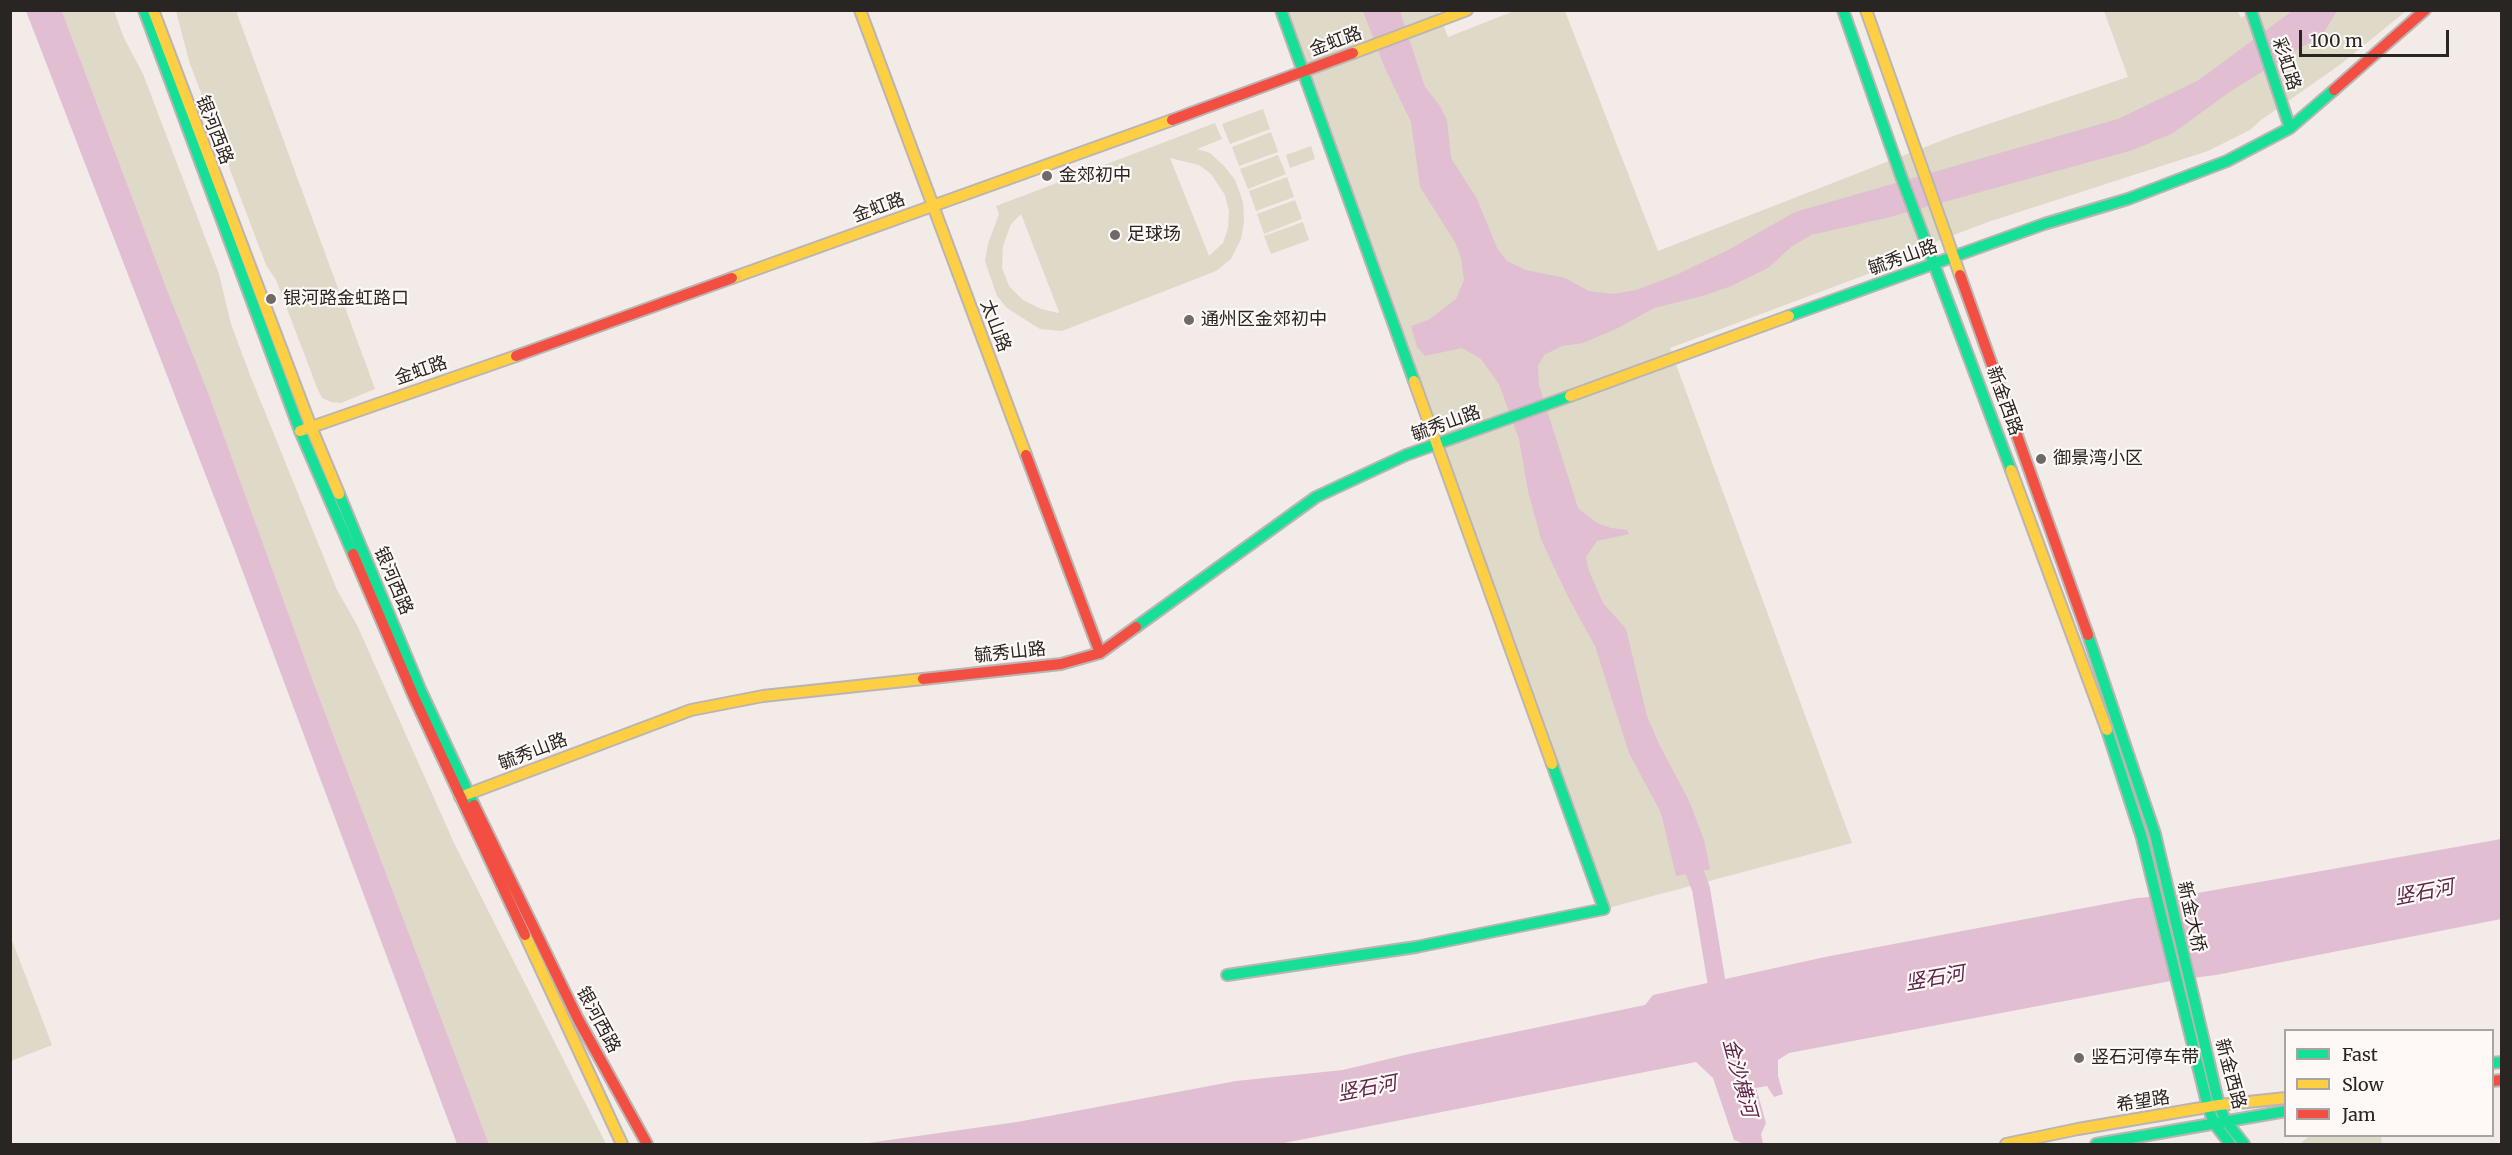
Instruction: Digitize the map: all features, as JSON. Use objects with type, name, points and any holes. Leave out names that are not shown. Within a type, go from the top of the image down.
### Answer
[{"type":"street","name":"银河西路","points":[[144,10],[300,431],[414,697],[578,1019],[647,1144]]},
{"type":"street","name":"银河西路","points":[[153,10],[193,121],[311,427],[464,796],[622,1144]]},
{"type":"street","name":"太山路","points":[[861,10],[1100,653]]},
{"type":"street","points":[[1227,975],[1416,947],[1604,909],[1281,10]]},
{"type":"street","name":"金虹路","points":[[300,431],[933,206],[1372,47],[1467,10]]},
{"type":"street","name":"新金西路","points":[[1844,10],[1901,176],[2103,716],[2142,838]]},
{"type":"street","name":"新金西路","points":[[1866,10],[2115,711],[2155,834]]},
{"type":"street","name":"彩虹路","points":[[2251,10],[2290,128]]},
{"type":"street","name":"毓秀山路","points":[[464,796],[691,710],[763,696],[1061,664],[1100,653],[1316,497],[1438,443],[1549,405],[2044,224],[2128,199],[2227,161],[2290,128],[2425,10]]},
{"type":"street","name":"新金大桥","points":[[2155,834],[2195,1007]]},
{"type":"street","name":"新金大桥","points":[[2142,838],[2183,1011]]},
{"type":"street","name":"新金西路","points":[[2195,1007],[2219,1105],[2219,1122],[2244,1144]]},
{"type":"street","name":"新金西路","points":[[2183,1011],[2208,1107],[2230,1144]]},
{"type":"street","name":"希望路","points":[[2006,1144],[2219,1105],[2284,1098]]},
{"type":"street","name":"希望路","points":[[2096,1144],[2284,1112]]},
{"type":"shaded area","points":[[62,11],[114,11],[124,38],[143,74],[219,274],[231,324],[250,375],[337,590],[357,625],[454,843],[606,1144],[489,1144],[313,681],[208,392]]},
{"type":"shaded area","points":[[176,11],[236,11],[375,389],[341,403],[322,398],[276,280],[266,265],[189,61]]},
{"type":"shaded area","points":[[1281,11],[1438,11],[1448,37],[1514,11],[1565,11],[1658,251],[1956,135],[2128,77],[2104,11],[2238,11],[2241,18],[2251,11],[2406,11],[2341,64],[2250,130],[2208,151],[1991,221],[1908,252],[1900,262],[1670,348],[1852,843],[1604,909]]},
{"type":"shaded area","points":[[1263,109],[1270,129],[1230,144],[1222,124]]},
{"type":"shaded area","points":[[1215,123],[1222,139],[1197,149],[1210,153],[1235,180],[1243,202],[1244,222],[1241,239],[1231,259],[1216,271],[1062,331],[1040,329],[1007,308],[997,296],[985,261],[988,244],[999,214],[996,206]],"holes":[[[1170,158],[1199,165],[1211,174],[1225,195],[1229,211],[1228,228],[1223,243],[1209,256]],[[1021,214],[1059,312],[1058,313],[1041,309],[1023,300],[1009,286],[1002,268],[1003,246],[1011,224]]]},
{"type":"shaded area","points":[[1271,132],[1278,152],[1239,166],[1232,147]]},
{"type":"shaded area","points":[[1311,146],[1315,159],[1290,168],[1286,155]]},
{"type":"shaded area","points":[[1278,155],[1286,174],[1248,189],[1240,169]]},
{"type":"shaded area","points":[[1287,177],[1294,197],[1256,211],[1249,191]]},
{"type":"shaded area","points":[[1295,200],[1302,219],[1264,234],[1257,214]]},
{"type":"shaded area","points":[[1303,222],[1309,240],[1271,254],[1264,236]]},
{"type":"shaded area","points":[[11,938],[52,1045],[10,1061]]},
{"type":"shaded area","points":[[2308,1137],[2381,1137],[2382,1144],[2300,1144]]},
{"type":"water","points":[[26,11],[62,11],[208,392],[313,681],[489,1144],[457,1144],[235,551]]},
{"type":"water","points":[[1363,11],[1400,11],[1425,87],[1440,106],[1447,120],[1451,158],[1477,199],[1497,248],[1507,261],[1526,270],[1565,278],[1589,291],[1614,294],[1636,290],[1676,275],[1730,249],[1795,212],[2118,119],[2199,80],[2292,11],[2337,11],[2323,34],[2231,91],[2173,133],[2133,150],[1886,218],[1811,235],[1791,247],[1768,268],[1731,286],[1654,308],[1618,328],[1583,343],[1562,346],[1544,355],[1538,366],[1539,385],[1578,508],[1597,523],[1627,530],[1629,534],[1597,541],[1586,557],[1589,571],[1603,603],[1626,629],[1647,716],[1690,803],[1704,840],[1710,869],[1676,876],[1661,813],[1629,753],[1595,646],[1568,597],[1541,539],[1528,491],[1519,439],[1499,384],[1481,359],[1462,348],[1425,356],[1417,347],[1411,326],[1430,319],[1456,299],[1464,280],[1461,258],[1455,242],[1420,187],[1411,122],[1384,66]]},
{"type":"water","points":[[2501,839],[2501,919],[2216,975],[2176,980],[1789,1053],[1778,1060],[1778,1076],[1783,1094],[1774,1097],[1767,1086],[1756,1088],[1766,1123],[1761,1134],[1763,1144],[1744,1144],[1734,1140],[1713,1078],[1696,1062],[1279,1144],[861,1144],[1017,1122],[1236,1081],[1343,1070],[1645,1005],[1653,995],[1825,957],[2137,898],[2192,894]]},
{"type":"waterway","points":[[1686,849],[1701,889],[1720,1003]]},
{"type":"traffic: fast","points":[[144,10],[300,431],[353,554]]},
{"type":"traffic: fast","points":[[1281,10],[1414,381]]},
{"type":"traffic: fast","points":[[1843,10],[1901,176],[2011,470]]},
{"type":"traffic: fast","points":[[2251,10],[2290,128]]},
{"type":"traffic: fast","points":[[1789,316],[2044,224],[2128,199],[2227,161],[2290,128],[2334,90]]},
{"type":"traffic: fast","points":[[1136,627],[1316,497],[1406,455],[1570,396]]},
{"type":"traffic: fast","points":[[339,494],[420,689],[474,805]]},
{"type":"traffic: fast","points":[[2088,635],[2155,834],[2219,1105],[2225,1120],[2244,1144]]},
{"type":"traffic: fast","points":[[2107,730],[2142,838],[2208,1107],[2214,1123],[2230,1144]]},
{"type":"traffic: fast","points":[[1227,975],[1416,947],[1604,909],[1552,764]]},
{"type":"traffic: fast","points":[[2494,1063],[2502,1062]]},
{"type":"traffic: fast","points":[[2096,1144],[2284,1111]]},
{"type":"traffic: slow","points":[[153,10],[311,427],[339,494]]},
{"type":"traffic: slow","points":[[860,10],[1026,455]]},
{"type":"traffic: slow","points":[[1353,53],[1467,10]]},
{"type":"traffic: slow","points":[[1866,10],[1960,275]]},
{"type":"traffic: slow","points":[[732,278],[1172,120]]},
{"type":"traffic: slow","points":[[1570,396],[1789,316]]},
{"type":"traffic: slow","points":[[300,431],[516,356]]},
{"type":"traffic: slow","points":[[1414,381],[1552,764]]},
{"type":"traffic: slow","points":[[2011,470],[2107,730]]},
{"type":"traffic: slow","points":[[460,797],[691,710],[763,696],[923,679]]},
{"type":"traffic: slow","points":[[525,935],[622,1144]]},
{"type":"traffic: slow","points":[[2006,1144],[2219,1105],[2284,1098]]},
{"type":"traffic: jam","points":[[2334,90],[2425,10]]},
{"type":"traffic: jam","points":[[1172,120],[1353,53]]},
{"type":"traffic: jam","points":[[1960,275],[2088,635]]},
{"type":"traffic: jam","points":[[516,356],[732,278]]},
{"type":"traffic: jam","points":[[1026,455],[1100,653]]},
{"type":"traffic: jam","points":[[353,554],[414,697],[525,935]]},
{"type":"traffic: jam","points":[[923,679],[1061,664],[1100,653],[1136,627]]},
{"type":"traffic: jam","points":[[474,805],[578,1019],[647,1144]]},
{"type":"traffic: jam","points":[[2494,1081],[2502,1080]]},
{"type":"place","name":"金郊初中","points":[[1047,176]]},
{"type":"place","name":"足球场","points":[[1115,235]]},
{"type":"place","name":"银河路金虹路口","points":[[271,299]]},
{"type":"place","name":"通州区金郊初中","points":[[1189,320]]},
{"type":"place","name":"御景湾小区","points":[[2041,459]]},
{"type":"place","name":"竖石河停车带","points":[[2079,1058]]},
{"type":"water label","name":"竖石河","points":[[2424,893]]},
{"type":"water label","name":"竖石河","points":[[1935,979]]},
{"type":"water label","name":"金沙横河","points":[[1739,1078]]},
{"type":"water label","name":"竖石河","points":[[1367,1089]]}]
